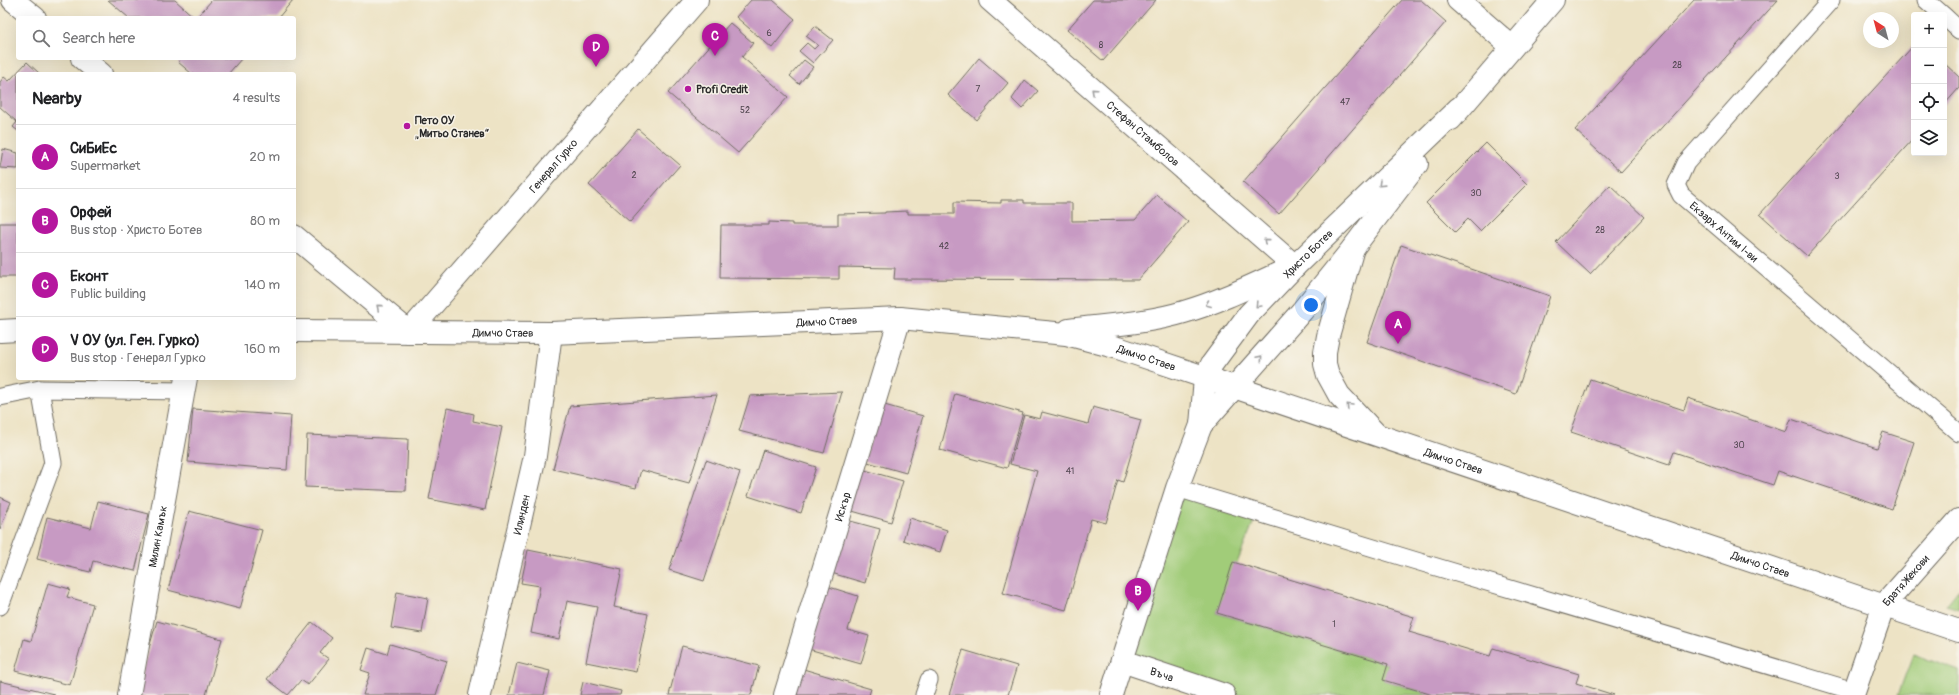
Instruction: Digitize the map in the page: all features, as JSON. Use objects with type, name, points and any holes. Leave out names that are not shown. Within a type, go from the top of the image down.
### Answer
[{"type":"street","points":[[13,0],[33,16]]},
{"type":"street","name":"Генерал Гурко","points":[[409,332],[697,0]]},
{"type":"street","name":"Стефан Стамболов","points":[[990,0],[1295,266]]},
{"type":"street","points":[[1458,0],[1512,47]]},
{"type":"street","name":"Христо Ботев","points":[[1201,425],[1302,311],[1353,248],[1459,108],[1553,0]]},
{"type":"street","points":[[84,60],[100,72]]},
{"type":"street","name":"Христо Ботев","points":[[1111,695],[1177,488],[1201,425],[1205,378],[1220,350],[1249,314],[1295,266],[1459,108]]},
{"type":"street","points":[[296,238],[409,332]]},
{"type":"street","points":[[1353,248],[1328,336],[1325,364],[1328,375],[1339,395],[1376,434]]},
{"type":"street","points":[[1050,332],[1166,317],[1184,313],[1295,266]]},
{"type":"street","name":"Димчо Стаев","points":[[296,331],[551,333],[900,318],[1050,332],[1081,337],[1376,434],[1959,631]]},
{"type":"street","name":"Искър","points":[[785,695],[900,318]]},
{"type":"street","points":[[0,330],[16,330]]},
{"type":"street","name":"Илинден","points":[[480,695],[535,456],[551,333]]},
{"type":"street","name":"Милин Камък","points":[[129,695],[186,385]]},
{"type":"street","name":"Братя Жекови","points":[[1853,693],[1884,605],[1959,520]]},
{"type":"street","name":"Въча","points":[[1122,661],[1224,695]]},
{"type":"lane","name":"Екзарх Антим I-ви","points":[[1832,0],[1686,163],[1676,185],[1681,195],[1959,433]]},
{"type":"lane","points":[[1926,0],[1939,12]]},
{"type":"lane","points":[[1947,20],[1959,30]]},
{"type":"lane","points":[[0,397],[40,389],[186,385]]},
{"type":"lane","points":[[0,606],[53,463],[40,389]]},
{"type":"lane","points":[[1177,488],[1853,693]]},
{"type":"green space","points":[[1177,488],[1258,511],[1217,613],[1388,664],[1384,680],[1433,695],[1224,695],[1122,661]]},
{"type":"green space","points":[[1959,589],[1959,609],[1946,605]]},
{"type":"green space","points":[[1913,654],[1959,671],[1959,695],[1898,695]]},
{"type":"building","points":[[108,0],[175,0],[193,16],[127,16]]},
{"type":"building","points":[[212,0],[293,0],[280,16],[198,16]]},
{"type":"building","points":[[751,0],[773,0],[795,19],[772,48],[736,17]]},
{"type":"building","points":[[1093,0],[1156,0],[1103,61],[1067,30]]},
{"type":"building","points":[[1402,0],[1421,0],[1446,22],[1279,214],[1243,182]]},
{"type":"building","points":[[1694,0],[1778,0],[1621,172],[1575,130]]},
{"type":"building","points":[[730,23],[753,43],[742,57],[788,97],[738,153],[668,93]]},
{"type":"building","points":[[815,26],[833,40],[813,63],[799,51],[807,43],[814,49],[818,45],[806,36]]},
{"type":"building","points":[[1911,48],[1911,141],[1807,256],[1760,214]]},
{"type":"building","points":[[979,58],[1008,83],[977,120],[948,95]]},
{"type":"building","points":[[179,60],[240,60],[230,72],[190,72],[178,62],[180,61]]},
{"type":"building","points":[[804,60],[813,67],[799,84],[790,76]]},
{"type":"building","points":[[27,62],[38,72],[18,72]]},
{"type":"building","points":[[1947,66],[1959,77],[1959,88],[1947,102]]},
{"type":"building","points":[[16,74],[16,121],[0,107],[0,82],[4,77],[9,81]]},
{"type":"building","points":[[1025,80],[1038,91],[1022,109],[1012,99]]},
{"type":"building","points":[[638,129],[680,165],[630,222],[589,185]]},
{"type":"building","points":[[1486,143],[1527,184],[1480,231],[1468,219],[1455,232],[1426,203]]},
{"type":"building","points":[[3,149],[16,152],[16,169],[0,168]]},
{"type":"building","points":[[1610,185],[1644,217],[1590,274],[1556,242]]},
{"type":"building","points":[[1157,195],[1188,222],[1138,280],[894,279],[895,268],[839,267],[839,279],[720,278],[721,225],[769,225],[769,222],[792,223],[792,225],[838,225],[838,214],[908,211],[908,214],[954,214],[954,202],[1001,203],[1001,200],[1024,200],[1024,203],[1072,203],[1072,221],[1135,220]]},
{"type":"building","points":[[0,223],[16,223],[16,277],[0,277]]},
{"type":"building","points":[[1401,245],[1550,296],[1516,394],[1367,342]]},
{"type":"building","points":[[1590,379],[1684,410],[1688,398],[1786,432],[1791,419],[1877,448],[1883,432],[1914,442],[1892,509],[1778,471],[1773,485],[1674,452],[1669,465],[1571,432]]},
{"type":"building","points":[[842,392],[824,453],[739,431],[750,396]]},
{"type":"building","points":[[955,394],[1023,413],[1007,468],[940,450]]},
{"type":"building","points":[[717,395],[689,483],[641,470],[636,488],[553,469],[570,406]]},
{"type":"building","points":[[881,404],[923,416],[906,473],[864,461]]},
{"type":"building","points":[[1093,407],[1141,420],[1123,482],[1118,480],[1106,523],[1091,519],[1066,610],[1003,593],[1037,471],[1010,464],[1024,415],[1040,419],[1042,412],[1088,424]]},
{"type":"building","points":[[447,408],[474,414],[473,421],[502,427],[485,510],[429,499]]},
{"type":"building","points":[[193,409],[291,416],[287,470],[188,462]]},
{"type":"building","points":[[307,435],[408,439],[406,491],[305,487]]},
{"type":"building","points":[[763,450],[816,467],[801,513],[748,496]]},
{"type":"building","points":[[706,460],[740,472],[704,581],[669,570]]},
{"type":"building","points":[[858,468],[903,481],[891,522],[845,509]]},
{"type":"building","points":[[0,497],[11,502],[0,529]]},
{"type":"building","points":[[98,501],[149,514],[135,571],[93,561],[90,572],[37,559],[47,517],[91,528]]},
{"type":"building","points":[[189,511],[262,530],[240,609],[168,590]]},
{"type":"building","points":[[910,518],[947,530],[940,552],[903,540]]},
{"type":"building","points":[[843,519],[880,529],[865,583],[828,572]]},
{"type":"building","points":[[528,550],[622,569],[614,607],[648,614],[636,672],[586,662],[597,607],[567,601],[559,639],[531,633],[540,586],[521,583]]},
{"type":"building","points":[[1233,562],[1414,617],[1409,632],[1490,656],[1493,648],[1579,674],[1576,683],[1614,695],[1433,695],[1383,680],[1388,664],[1217,613]]},
{"type":"building","points":[[48,583],[70,589],[67,597],[93,604],[70,685],[15,671],[24,639],[31,641]]},
{"type":"building","points":[[823,585],[858,596],[848,630],[869,636],[861,664],[805,648]]},
{"type":"building","points":[[397,592],[428,598],[422,633],[391,628]]},
{"type":"building","points":[[157,621],[222,639],[206,695],[135,695]]},
{"type":"building","points":[[312,622],[332,638],[320,653],[329,659],[308,685],[301,680],[288,695],[267,679]]},
{"type":"building","points":[[390,644],[447,661],[436,695],[363,695],[370,673],[361,670],[368,648],[387,654]]},
{"type":"building","points":[[682,646],[759,666],[751,695],[669,695]]},
{"type":"building","points":[[963,650],[1017,666],[1008,695],[949,695]]},
{"type":"building","points":[[517,663],[550,671],[544,695],[509,695]]},
{"type":"building","points":[[800,668],[871,689],[869,695],[792,695]]},
{"type":"building","points":[[0,681],[54,694],[54,695],[0,695]]},
{"type":"building","points":[[583,682],[621,691],[620,695],[580,695]]},
{"type":"place","name":"Еконт","points":[[715,56]]},
{"type":"place","name":"V ОУ (ул. Ген. Гурко)","points":[[596,67]]},
{"type":"place","name":"Profi Credit","points":[[688,89]]},
{"type":"place","name":"Пето ОУ „Митьо Станев“","points":[[407,126]]},
{"type":"place","name":"СиБиЕс","points":[[1398,344]]},
{"type":"place","name":"Орфей","points":[[1138,611]]}]
